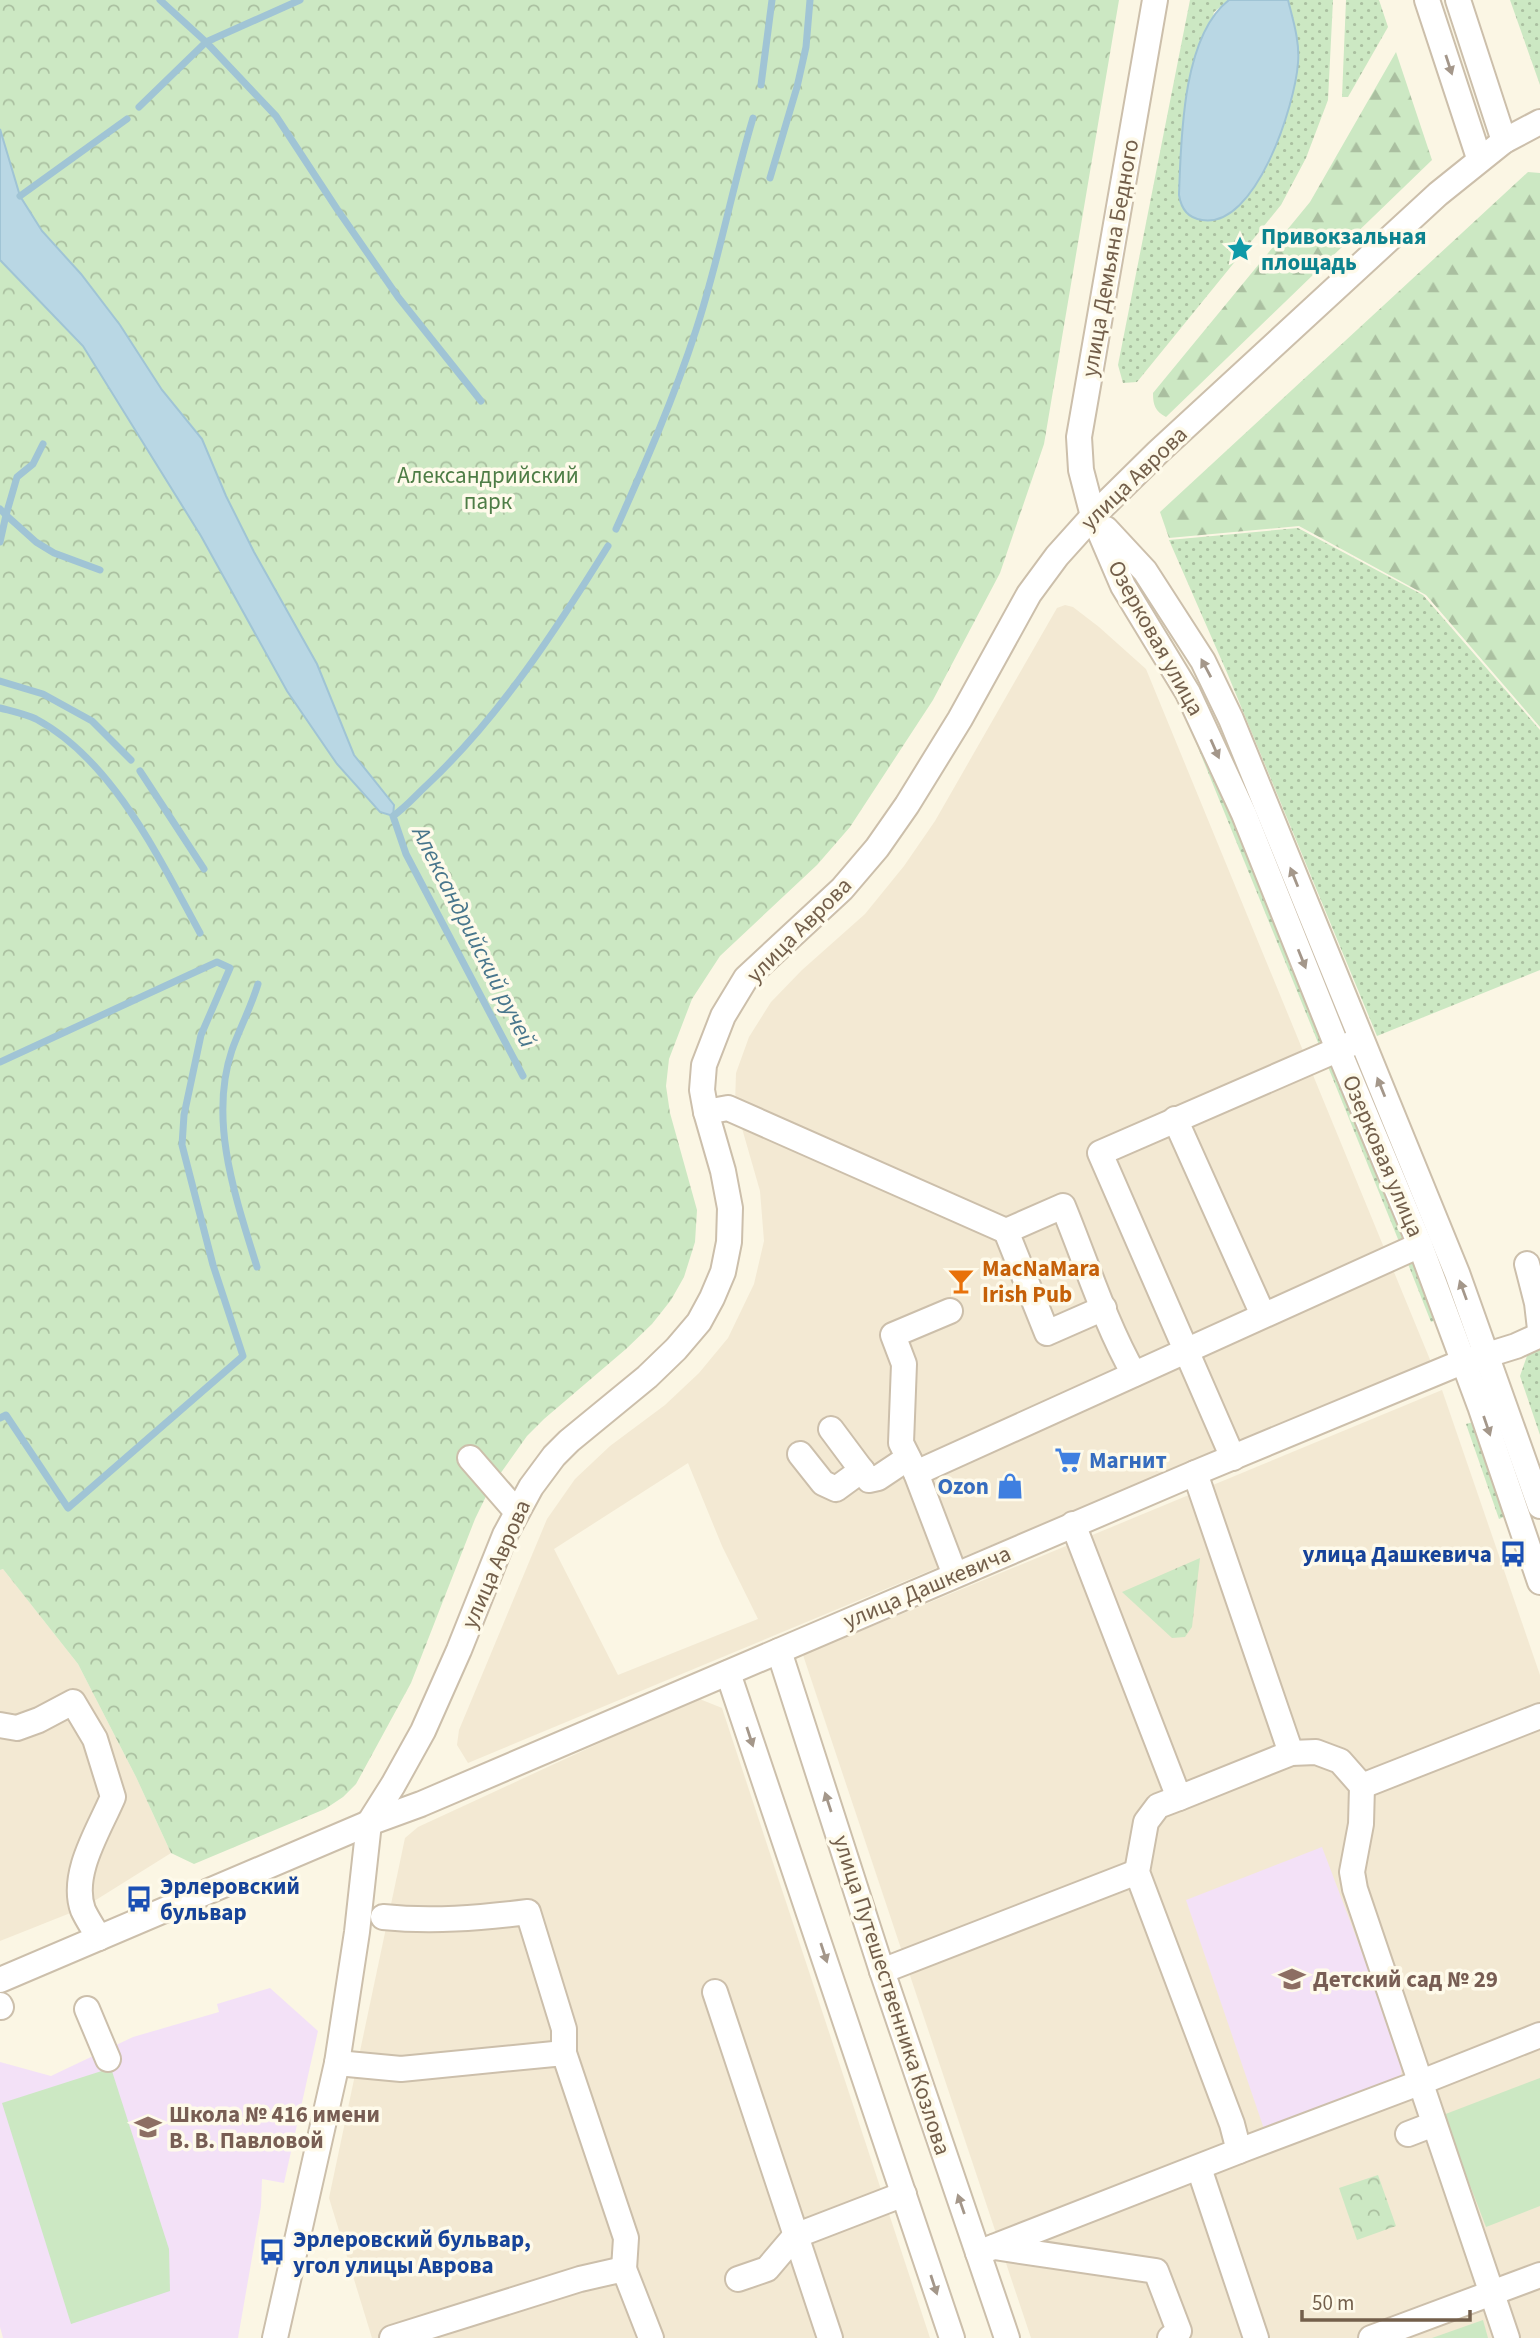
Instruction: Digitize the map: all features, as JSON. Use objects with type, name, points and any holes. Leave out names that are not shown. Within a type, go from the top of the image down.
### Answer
[{"type":"street","name":"улица Демьяна Бедного","points":[[1093,516],[1081,470],[1079,437],[1155,0]]},
{"type":"street","points":[[1427,0],[1479,158]]},
{"type":"street","points":[[1458,0],[1504,141]]},
{"type":"street","name":"улица Аврова","points":[[369,1823],[393,1785],[434,1708],[505,1535],[531,1487],[569,1441],[647,1377],[676,1349],[699,1322],[712,1298],[723,1272],[729,1242],[730,1208],[702,1090],[704,1065],[723,1016],[746,978],[842,889],[877,848],[960,719],[1029,594],[1057,556],[1093,516],[1158,452],[1427,203],[1479,158],[1540,122]]},
{"type":"street","name":"Озерковая улица","points":[[1093,516],[1145,571],[1203,661],[1216,688],[1457,1273],[1475,1358],[1540,1582]]},
{"type":"street","name":"Озерковая улица","points":[[1093,516],[1123,586],[1177,672],[1204,724],[1244,814],[1420,1245],[1475,1358],[1540,1506]]},
{"type":"street","points":[[1233,1458],[1100,1153],[1362,1040]]},
{"type":"street","points":[[706,1112],[728,1108],[1006,1231],[1047,1333],[1104,1308]]},
{"type":"street","points":[[1175,1119],[1263,1315]]},
{"type":"street","points":[[1006,1231],[1063,1206],[1114,1339],[1134,1374]]},
{"type":"street","points":[[831,1429],[869,1480],[878,1478],[1134,1374],[1420,1245]]},
{"type":"street","points":[[1527,1264],[1537,1303],[1540,1332]]},
{"type":"street","points":[[950,1311],[893,1335],[904,1364],[901,1443],[956,1575]]},
{"type":"street","name":"улица Дашкевича","points":[[369,1823],[421,1804],[1073,1524],[1540,1332]]},
{"type":"street","points":[[800,1454],[824,1483],[836,1489],[862,1470]]},
{"type":"street","points":[[470,1458],[517,1512]]},
{"type":"street","points":[[1195,1473],[1291,1753]]},
{"type":"street","points":[[1073,1524],[1179,1798]]},
{"type":"street","name":"улица Путешественника Козлова","points":[[779,1651],[882,1971],[985,2250],[1007,2338]]},
{"type":"street","points":[[728,1673],[952,2338]]},
{"type":"street","points":[[0,1725],[17,1728],[73,1702],[95,1739],[113,1797],[81,1869],[79,1888],[83,1908],[99,1938]]},
{"type":"street","points":[[1362,1786],[1540,1716]]},
{"type":"street","points":[[1239,2151],[1137,1871],[1146,1822],[1158,1805],[1291,1753],[1316,1752],[1340,1761],[1362,1786],[1361,1824],[1352,1872],[1354,1881],[1419,2083],[1507,2338]]},
{"type":"street","points":[[0,1980],[369,1823],[357,1932],[337,2063],[275,2338]]},
{"type":"street","points":[[882,1971],[1137,1871]]},
{"type":"street","points":[[383,1917],[424,1921],[484,1918],[528,1912],[564,2029],[564,2053],[626,2238],[624,2269],[651,2338]]},
{"type":"street","points":[[715,1992],[830,2338]]},
{"type":"street","points":[[87,2009],[108,2059]]},
{"type":"street","points":[[985,2250],[1540,2035]]},
{"type":"street","points":[[337,2063],[401,2069],[564,2053]]},
{"type":"street","points":[[1408,2134],[1434,2124]]},
{"type":"street","points":[[1199,2168],[1256,2338]]},
{"type":"street","points":[[738,2278],[767,2269],[795,2236],[904,2194]]},
{"type":"street","points":[[985,2250],[1156,2271],[1179,2331],[1170,2338]]},
{"type":"street","points":[[392,2338],[580,2279],[624,2269]]},
{"type":"street","points":[[1371,2338],[1540,2275]]},
{"type":"shaded area","points":[[1065,605],[1073,607],[1146,669],[1431,1362],[468,1763],[457,1745],[459,1730],[547,1519],[575,1479],[610,1446],[665,1405],[699,1373],[728,1338],[754,1284],[764,1241],[760,1191],[735,1104],[736,1073],[749,1037],[771,1002],[802,970],[865,914],[904,866],[935,821],[1057,608]],"holes":[[[688,1463],[722,1546],[758,1619],[618,1675],[554,1549]]]},
{"type":"shaded area","points":[[1442,1390],[1540,1675],[1540,2338],[1031,2338],[803,1655]]},
{"type":"shaded area","points":[[3,1569],[78,1664],[136,1777],[171,1853],[83,1908],[0,1941],[0,1570]]},
{"type":"shaded area","points":[[697,1698],[722,1708],[930,2338],[372,2338],[329,2198],[405,1838],[418,1827]]},
{"type":"shaded area","name":"Детский сад № 29","points":[[1322,1847],[1402,2058],[1401,2081],[1264,2129],[1186,1900]]},
{"type":"shaded area","name":"Школа № 416 имени В. В. Павловой","points":[[270,1988],[318,2031],[284,2183],[262,2179],[261,2206],[238,2338],[3,2338],[0,2327],[0,2062],[51,2076],[133,2037],[219,2012],[217,2004]]},
{"type":"green space","name":"Александрийский парк","points":[[0,0],[1119,0],[1044,444],[1000,573],[933,700],[850,827],[817,865],[720,956],[692,999],[669,1059],[666,1086],[670,1113],[697,1210],[695,1242],[684,1277],[671,1300],[652,1324],[527,1436],[490,1488],[475,1519],[411,1683],[356,1784],[325,1809],[194,1864],[171,1853],[136,1777],[78,1664],[3,1569],[0,1570]]},
{"type":"green space","points":[[1190,0],[1229,0],[1214,12],[1183,127],[1179,195],[1181,205],[1286,119],[1298,64],[1298,42],[1288,0],[1333,0],[1328,100],[1306,158],[1281,205],[1137,382],[1123,383],[1118,365]]},
{"type":"green space","points":[[1346,0],[1379,0],[1388,27],[1348,97],[1342,97]]},
{"type":"green space","points":[[1510,0],[1540,0],[1540,85]]},
{"type":"green space","points":[[1396,52],[1432,160],[1166,417],[1162,415],[1155,407],[1153,393],[1310,202]]},
{"type":"green space","points":[[1528,172],[1540,173],[1540,727],[1426,595],[1299,526],[1169,538],[1160,512]]},
{"type":"green space","points":[[1298,528],[1423,595],[1540,730],[1540,970],[1377,1036],[1228,675],[1169,540]]},
{"type":"green space","points":[[1183,693],[1326,1042],[1319,1045],[1177,696]]},
{"type":"green space","points":[[1332,1059],[1406,1241],[1400,1244],[1326,1062]]},
{"type":"green space","points":[[1414,1261],[1438,1319],[1431,1322],[1408,1264]]},
{"type":"green space","points":[[1540,1347],[1540,1435],[1520,1376],[1528,1353]]},
{"type":"green space","points":[[1473,1422],[1506,1516],[1499,1519],[1466,1424]]},
{"type":"green space","points":[[1200,1558],[1192,1627],[1185,1637],[1172,1638],[1122,1592]]},
{"type":"green space","points":[[111,2068],[169,2249],[170,2291],[71,2324],[2,2103]]},
{"type":"green space","points":[[1540,2078],[1540,2206],[1486,2227],[1443,2115]]},
{"type":"green space","points":[[1378,2175],[1396,2226],[1357,2240],[1339,2188]]},
{"type":"green space","points":[[1483,2320],[1488,2338],[1432,2338]]},
{"type":"water","points":[[1229,0],[1288,0],[1297,39],[1298,63],[1281,134],[1255,185],[1239,205],[1222,218],[1202,220],[1186,212],[1179,195],[1183,119],[1193,63],[1202,38],[1213,16]]},
{"type":"water","points":[[0,129],[20,196],[42,231],[81,274],[120,325],[162,390],[202,439],[254,552],[317,664],[354,755],[394,805],[393,816],[380,812],[337,764],[287,691],[201,536],[83,346],[0,260]]},
{"type":"waterway","points":[[160,0],[206,42],[276,116],[398,297],[481,401]]},
{"type":"waterway","points":[[139,107],[206,42],[300,0]]},
{"type":"waterway","points":[[761,85],[772,0]]},
{"type":"waterway","points":[[770,178],[806,47],[810,0]]},
{"type":"waterway","points":[[616,529],[669,406],[696,330],[753,118]]},
{"type":"waterway","points":[[20,196],[127,119]]},
{"type":"waterway","points":[[43,444],[33,464],[17,477],[6,515],[36,542],[54,553],[100,570]]},
{"type":"waterway","points":[[0,509],[6,515],[0,542]]},
{"type":"waterway","name":"Александрийский ручей","points":[[523,1076],[406,854],[393,816],[454,758],[503,701],[526,671],[608,546]]},
{"type":"waterway","points":[[0,681],[43,694],[92,721],[131,760]]},
{"type":"waterway","points":[[0,708],[36,719],[64,737],[88,759],[132,814],[200,933]]},
{"type":"waterway","points":[[140,771],[204,869]]},
{"type":"waterway","points":[[0,1062],[217,962],[230,968],[201,1035],[184,1115],[182,1145],[213,1265],[243,1356],[68,1508],[6,1415],[0,1418]]},
{"type":"waterway","points":[[257,1267],[228,1160],[223,1104],[225,1077],[232,1050],[258,984]]},
{"type":"place","name":"Привокзальная площадь","points":[[1240,249]]},
{"type":"place","name":"MacNaMara Irish Pub","points":[[961,1281]]},
{"type":"place","name":"Магнит","points":[[1068,1460]]},
{"type":"place","name":"Ozon","points":[[1010,1486]]},
{"type":"place","name":"улица Дашкевича","points":[[1513,1554]]},
{"type":"place","name":"Эрлеровский бульвар","points":[[139,1899]]},
{"type":"place","name":"Детский сад № 29","points":[[1292,1979]]},
{"type":"place","name":"Школа № 416 имени В. В. Павловой","points":[[148,2127]]},
{"type":"place","name":"Эрлеровский бульвар, угол улицы Аврова","points":[[272,2252]]}]
